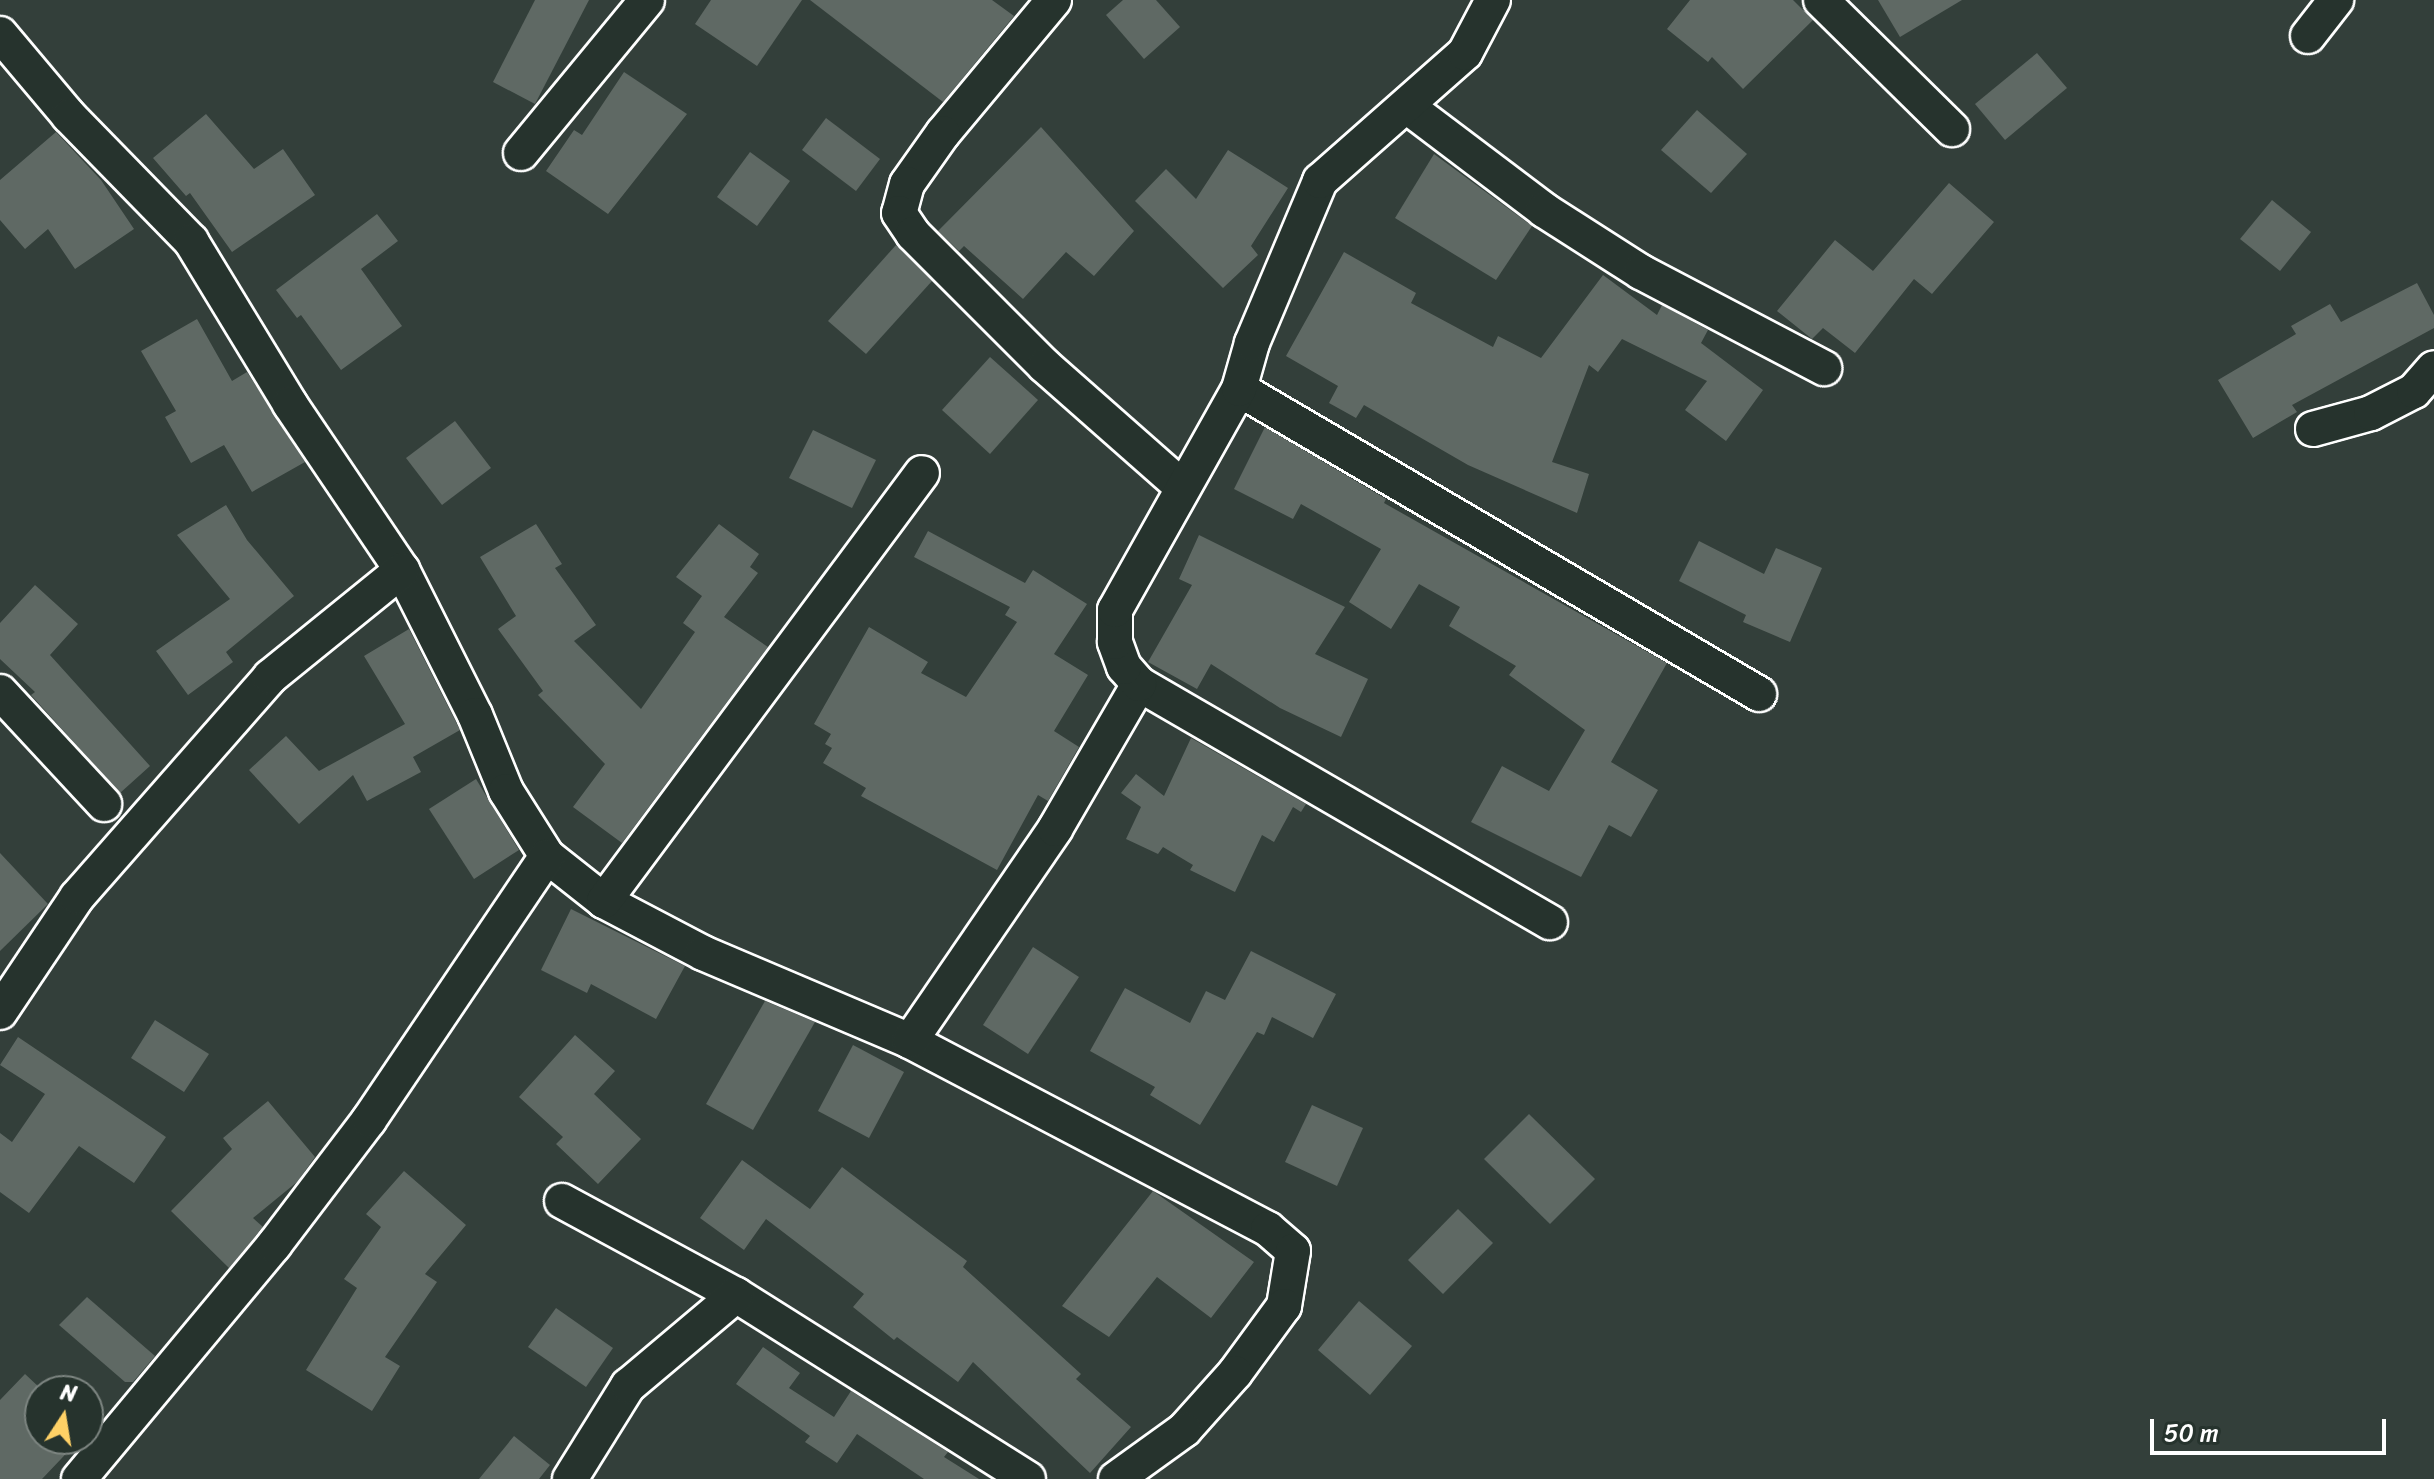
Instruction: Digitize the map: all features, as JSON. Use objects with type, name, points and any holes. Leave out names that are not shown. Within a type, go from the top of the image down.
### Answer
[{"type":"street","points":[[521,153],[647,0]]},
{"type":"street","points":[[1054,0],[943,133],[907,184],[899,213],[913,234],[1045,366],[1181,486]]},
{"type":"street","points":[[1493,0],[1465,53],[1408,107],[1320,181],[1252,343],[1239,389],[1181,486],[1115,610],[1115,642],[1124,667],[1139,684],[1550,922]]},
{"type":"street","points":[[1821,0],[1952,129]]},
{"type":"street","points":[[2308,36],[2336,0]]},
{"type":"street","points":[[0,34],[69,116],[191,241],[290,404],[402,570],[475,715],[506,791],[547,856],[604,901],[703,953],[910,1041],[1268,1229],[1293,1251],[1284,1306],[1235,1373],[1184,1430],[1116,1479]]},
{"type":"street","points":[[1408,107],[1544,210],[1641,272],[1824,368]]},
{"type":"street","points":[[2313,429],[2371,413],[2414,391],[2434,368]]},
{"type":"street","points":[[1239,389],[1759,694]]},
{"type":"street","points":[[604,901],[922,473]]},
{"type":"street","points":[[0,1012],[77,897],[259,688],[402,570]]},
{"type":"street","points":[[910,1041],[1055,829],[1139,684]]},
{"type":"street","points":[[0,692],[104,804]]},
{"type":"street","points":[[79,1479],[274,1245],[360,1132],[547,856]]},
{"type":"street","points":[[562,1201],[736,1295],[1028,1479]]},
{"type":"street","points":[[570,1479],[628,1386],[736,1295]]},
{"type":"building","points":[[535,0],[589,0],[535,104],[493,82]]},
{"type":"building","points":[[711,0],[802,0],[757,66],[695,24]]},
{"type":"building","points":[[810,0],[992,0],[1014,16],[943,102]]},
{"type":"building","points":[[1123,0],[1156,0],[1180,27],[1144,59],[1106,15]]},
{"type":"building","points":[[1690,0],[1793,0],[1813,20],[1743,89],[1712,57],[1708,62],[1667,29]]},
{"type":"building","points":[[1878,0],[1962,0],[1900,37]]},
{"type":"building","points":[[2037,53],[2067,88],[2005,140],[1975,104]]},
{"type":"building","points":[[624,72],[687,114],[608,214],[546,171],[574,130],[582,135]]},
{"type":"building","points":[[1697,110],[1747,154],[1711,193],[1661,150]]},
{"type":"building","points":[[206,114],[254,169],[283,149],[315,195],[232,252],[190,193],[186,196],[153,158]]},
{"type":"building","points":[[826,118],[880,159],[856,191],[802,150]]},
{"type":"building","points":[[1041,127],[1134,231],[1094,276],[1066,252],[1023,299],[964,246],[959,251],[938,231]]},
{"type":"building","points":[[56,132],[101,180],[134,229],[75,269],[48,229],[25,249],[0,220],[0,180]]},
{"type":"building","points":[[1228,150],[1288,188],[1251,246],[1258,255],[1223,288],[1135,201],[1166,169],[1196,199]]},
{"type":"building","points":[[750,152],[790,181],[757,226],[717,197]]},
{"type":"building","points":[[1434,154],[1532,226],[1496,280],[1395,218]]},
{"type":"building","points":[[1949,183],[1994,222],[1932,294],[1914,279],[1855,353],[1823,328],[1812,339],[1777,311],[1835,240],[1873,271]]},
{"type":"building","points":[[2272,200],[2311,232],[2280,271],[2240,239]]},
{"type":"building","points":[[377,214],[398,241],[361,269],[402,326],[341,370],[301,315],[297,318],[276,290]]},
{"type":"building","points":[[896,245],[932,281],[866,354],[828,321]]},
{"type":"building","points":[[1344,252],[1416,293],[1411,303],[1493,347],[1498,336],[1541,358],[1603,275],[1657,315],[1662,305],[1708,330],[1701,343],[1763,390],[1726,441],[1685,410],[1707,381],[1622,339],[1598,372],[1589,365],[1552,462],[1589,474],[1577,513],[1468,465],[1364,405],[1356,418],[1329,403],[1338,386],[1286,356]]},
{"type":"building","points":[[2417,283],[2434,315],[2434,328],[2292,405],[2297,412],[2253,438],[2218,380],[2296,334],[2291,326],[2330,304],[2341,322]]},
{"type":"building","points":[[197,319],[232,381],[247,372],[305,462],[252,492],[224,445],[191,463],[165,417],[176,411],[141,351]]},
{"type":"building","points":[[990,357],[1038,400],[990,454],[942,410]]},
{"type":"building","points":[[455,421],[491,468],[442,505],[406,458]]},
{"type":"building","points":[[1265,427],[1386,499],[1384,503],[1667,663],[1611,762],[1658,790],[1631,837],[1609,825],[1581,877],[1471,822],[1502,766],[1549,791],[1585,730],[1509,675],[1516,666],[1449,626],[1460,607],[1419,584],[1391,629],[1349,602],[1381,549],[1301,504],[1293,519],[1234,489]]},
{"type":"building","points":[[813,430],[876,460],[852,508],[789,478]]},
{"type":"building","points":[[226,505],[247,540],[294,596],[226,652],[233,662],[188,695],[156,651],[230,599],[177,535]]},
{"type":"building","points":[[536,524],[562,564],[555,568],[596,625],[574,641],[641,709],[695,632],[683,623],[702,596],[676,577],[719,524],[759,554],[750,567],[758,573],[724,617],[768,647],[622,843],[573,807],[605,764],[538,695],[543,691],[498,629],[516,616],[480,557]]},
{"type":"building","points":[[928,531],[1025,583],[1033,570],[1087,604],[1054,654],[1088,675],[1054,731],[1079,747],[1048,801],[1038,795],[997,870],[861,796],[866,788],[823,763],[832,748],[825,744],[831,734],[814,724],[869,627],[928,662],[921,673],[966,697],[1017,622],[1005,615],[1010,607],[914,557]]},
{"type":"building","points":[[1199,535],[1345,607],[1315,654],[1368,679],[1341,737],[1280,708],[1211,664],[1197,689],[1148,662],[1192,585],[1179,579]]},
{"type":"building","points":[[1699,541],[1764,574],[1776,548],[1822,568],[1790,642],[1743,622],[1746,615],[1679,581]]},
{"type":"building","points":[[35,585],[78,624],[50,655],[150,766],[120,793],[31,695],[35,692],[0,659],[0,623]]},
{"type":"building","points":[[409,629],[460,730],[413,757],[421,772],[367,801],[353,775],[299,824],[249,770],[286,736],[319,771],[405,724],[364,656]]},
{"type":"building","points":[[1191,738],[1306,804],[1301,812],[1293,807],[1274,842],[1262,835],[1235,892],[1190,870],[1193,865],[1163,847],[1158,854],[1126,839],[1141,807],[1121,793],[1136,774],[1164,796]]},
{"type":"building","points":[[476,779],[519,850],[474,879],[429,809]]},
{"type":"building","points":[[0,853],[48,904],[0,951]]},
{"type":"building","points":[[571,909],[685,966],[656,1019],[591,984],[587,993],[541,970]]},
{"type":"building","points":[[1033,947],[1079,977],[1028,1054],[983,1025]]},
{"type":"building","points":[[1251,951],[1336,994],[1313,1038],[1272,1017],[1264,1035],[1257,1032],[1200,1125],[1150,1095],[1155,1087],[1090,1051],[1125,988],[1190,1023],[1206,991],[1225,1000]]},
{"type":"building","points":[[765,1001],[815,1022],[753,1130],[706,1104]]},
{"type":"building","points":[[155,1020],[209,1054],[184,1092],[131,1058]]},
{"type":"building","points":[[575,1035],[615,1071],[594,1094],[641,1139],[598,1184],[556,1144],[563,1137],[519,1097]]},
{"type":"building","points":[[18,1037],[166,1137],[134,1183],[79,1146],[29,1213],[0,1192],[0,1133],[12,1142],[45,1094],[0,1065]]},
{"type":"building","points":[[853,1045],[904,1072],[869,1138],[818,1111]]},
{"type":"building","points":[[268,1101],[315,1157],[297,1182],[253,1218],[263,1227],[229,1268],[171,1211],[232,1149],[223,1138]]},
{"type":"building","points":[[1312,1105],[1363,1128],[1337,1186],[1285,1162]]},
{"type":"building","points":[[1529,1114],[1595,1179],[1550,1224],[1484,1159]]},
{"type":"building","points":[[742,1160],[810,1209],[842,1167],[967,1261],[963,1267],[1081,1374],[1076,1379],[1131,1427],[1090,1473],[973,1362],[958,1382],[897,1337],[894,1340],[853,1307],[864,1294],[766,1219],[744,1250],[700,1218]]},
{"type":"building","points":[[404,1171],[466,1225],[425,1274],[437,1282],[385,1357],[400,1366],[372,1411],[306,1370],[357,1288],[344,1279],[381,1227],[366,1214]]},
{"type":"building","points":[[1153,1191],[1254,1262],[1211,1318],[1157,1277],[1109,1337],[1062,1306]]},
{"type":"building","points":[[1458,1209],[1493,1243],[1443,1294],[1408,1260]]},
{"type":"building","points":[[87,1297],[155,1356],[133,1382],[125,1382],[59,1325]]},
{"type":"building","points":[[1359,1301],[1412,1346],[1370,1395],[1318,1350]]},
{"type":"building","points":[[556,1308],[613,1348],[586,1387],[528,1347]]},
{"type":"building","points":[[763,1347],[800,1373],[789,1388],[834,1417],[851,1391],[948,1452],[944,1457],[979,1479],[924,1479],[857,1434],[837,1463],[805,1442],[810,1436],[736,1384]]},
{"type":"building","points":[[24,1375],[24,1455],[65,1455],[42,1479],[0,1479],[0,1400]]},
{"type":"building","points":[[514,1436],[550,1465],[539,1479],[479,1479]]}]
